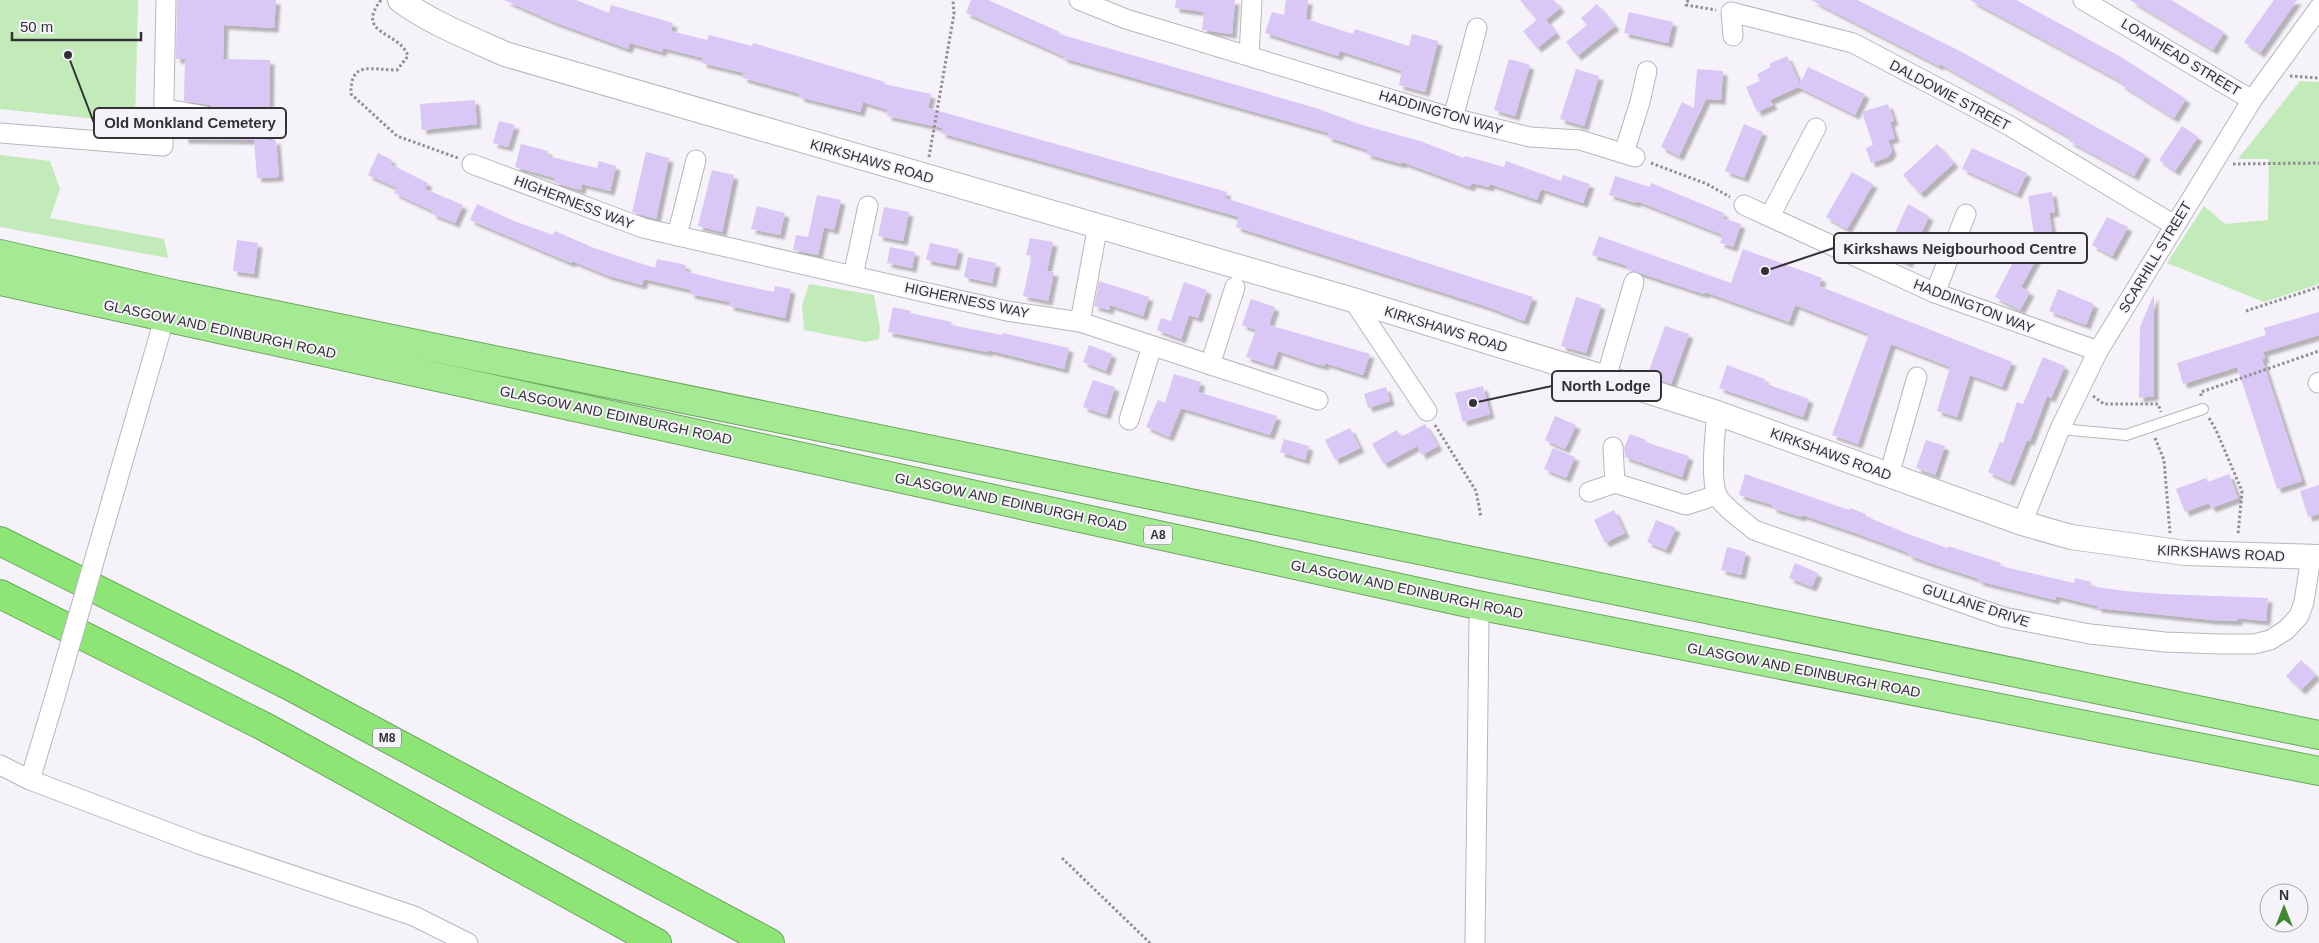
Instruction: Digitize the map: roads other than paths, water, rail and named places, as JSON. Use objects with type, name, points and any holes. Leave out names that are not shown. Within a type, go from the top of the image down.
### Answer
[{"type":"highway","name":"GLASGOW AND EDINBURGH ROAD","points":[[0,254],[178,295],[2319,735]]},
{"type":"highway","name":"GLASGOW AND EDINBURGH ROAD","points":[[0,281],[1482,606],[2319,771]]},
{"type":"highway","name":"M8","points":[[0,541],[290,686],[770,943]]},
{"type":"highway","points":[[0,594],[264,727],[658,943]]},
{"type":"street","points":[[0,133],[163,146],[166,0]]},
{"type":"street","name":"KIRKSHAWS ROAD","points":[[400,0],[410,8],[450,29],[505,54],[1353,300],[1606,378],[1717,413],[2022,523],[2071,537],[2171,551],[2315,557]]},
{"type":"street","name":"HADDINGTON WAY","points":[[1079,0],[1126,19],[1453,118],[1530,137],[1580,140],[1629,155],[1647,71]]},
{"type":"street","points":[[1249,56],[1252,0]]},
{"type":"street","name":"LOANHEAD STREET","points":[[2083,0],[2252,100]]},
{"type":"street","name":"SCARHILL STREET","points":[[2022,523],[2060,429],[2098,351],[2252,100],[2319,8]]},
{"type":"street","name":"DALDOWIE STREET","points":[[1733,36],[1732,12],[1853,43],[2010,126],[2174,225]]},
{"type":"street","points":[[1453,118],[1477,28]]},
{"type":"street","points":[[1770,216],[1816,128]]},
{"type":"street","points":[[677,236],[696,160]]},
{"type":"street","name":"HIGHERNESS WAY","points":[[472,164],[642,228],[1007,311],[1080,322],[1318,400]]},
{"type":"street","name":"HADDINGTON WAY","points":[[1744,205],[1935,294],[2098,351]]},
{"type":"street","points":[[853,276],[868,206]]},
{"type":"street","points":[[1935,294],[1966,214]]},
{"type":"street","points":[[1080,322],[1098,225]]},
{"type":"street","points":[[1606,378],[1634,282]]},
{"type":"street","points":[[1210,365],[1235,287]]},
{"type":"street","name":"KIRKSHAWS ROAD","points":[[1353,300],[1427,411]]},
{"type":"street","points":[[30,780],[165,316]]},
{"type":"street","points":[[1129,420],[1152,346]]},
{"type":"street","points":[[1889,475],[1918,377]]},
{"type":"street","points":[[1589,492],[1615,483],[1686,504],[1718,495],[1713,461],[1717,413]]},
{"type":"street","points":[[1613,447],[1615,483]]},
{"type":"street","name":"GULLANE DRIVE","points":[[1718,495],[1731,510],[1754,530],[2003,617],[2090,634],[2165,642],[2254,644],[2270,640],[2286,630],[2299,616],[2315,557]]},
{"type":"street","points":[[1475,943],[1479,622],[1482,606]]},
{"type":"street","points":[[0,765],[30,780],[199,844],[414,916],[468,943]]},
{"type":"lane","points":[[163,104],[208,112]]},
{"type":"lane","points":[[2060,429],[2126,435],[2203,409]]},
{"type":"place","name":"Old Monkland Cemetery","points":[[68,55]]},
{"type":"place","name":"Kirkshaws Neigbourhood Centre","points":[[1765,271]]},
{"type":"place","name":"North Lodge","points":[[1473,403]]}]
